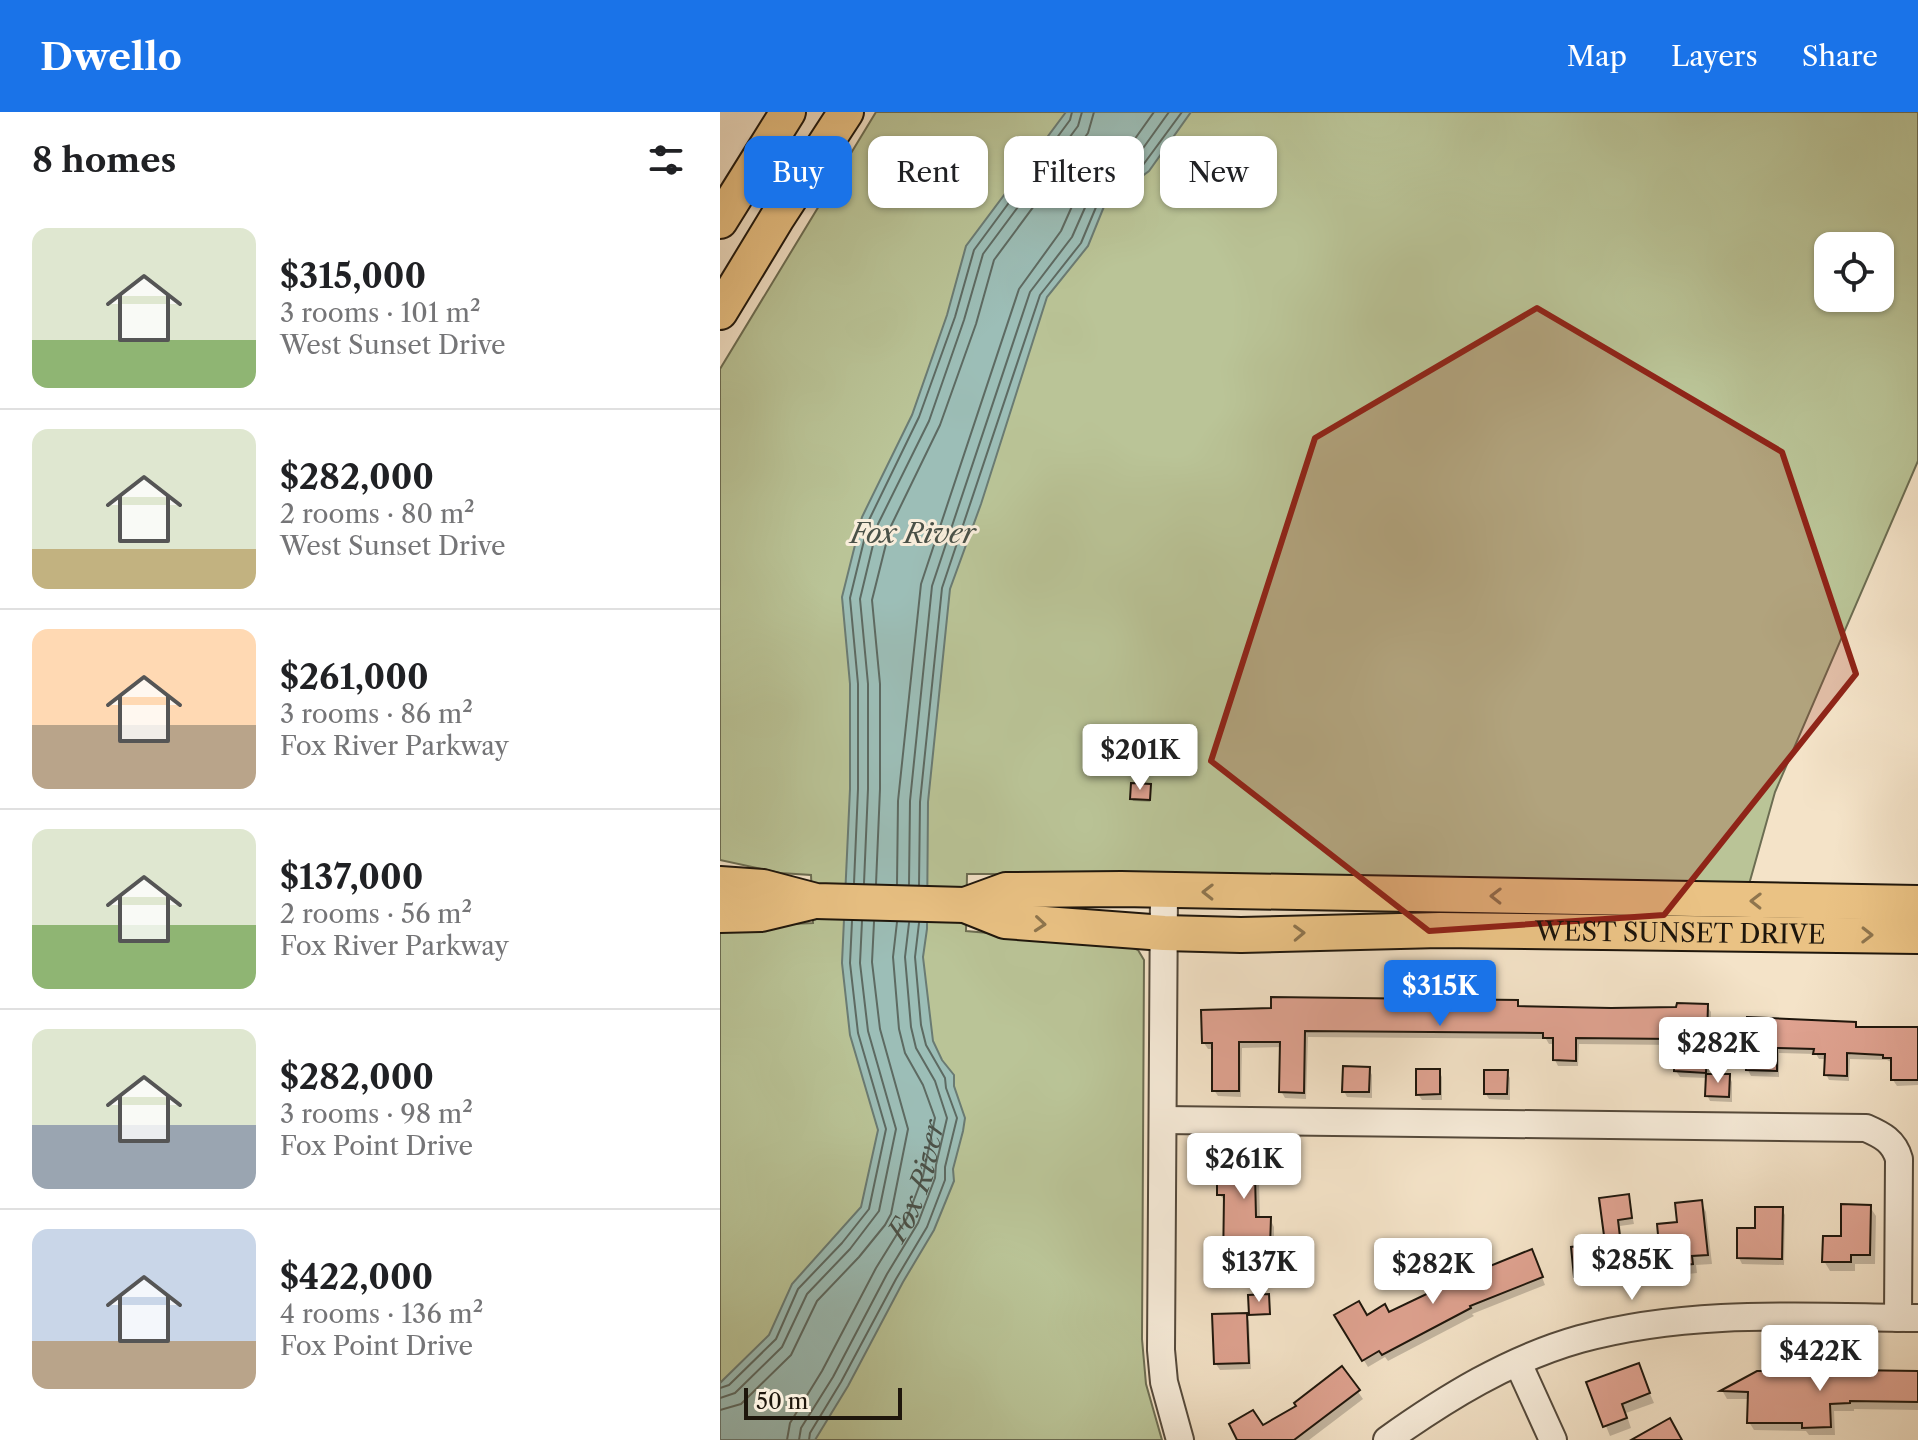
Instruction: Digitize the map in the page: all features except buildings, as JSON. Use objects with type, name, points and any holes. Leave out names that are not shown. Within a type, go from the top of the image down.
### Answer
[{"type":"main road","points":[[720,221],[788,112]]},
{"type":"main road","points":[[720,312],[846,112]]},
{"type":"main road","name":"WEST SUNSET DRIVE","points":[[720,884],[763,887],[816,901],[965,905],[1005,921],[1164,933],[1241,935],[1440,930],[1918,936]]},
{"type":"main road","name":"WEST SUNSET DRIVE","points":[[965,905],[1006,890],[1918,903]]},
{"type":"main road","name":"WEST SUNSET DRIVE","points":[[720,915],[761,914],[816,901]]},
{"type":"street","points":[[1164,891],[1161,1350],[1164,1382],[1180,1440]]},
{"type":"street","points":[[1163,1120],[1866,1128],[1884,1136],[1896,1147],[1908,1318],[1731,1316],[1674,1321],[1578,1340],[1481,1380],[1435,1406],[1387,1440]]},
{"type":"street","points":[[1518,1363],[1553,1440]]},
{"type":"highlighted area","points":[[1537,308],[1782,452],[1856,674],[1664,915],[1429,931],[1211,761],[1315,438]]},
{"type":"green space","points":[[876,112],[1918,112],[1918,461],[1775,792],[1748,888],[1164,874],[967,874],[966,931],[1127,945],[1138,950],[1144,960],[1142,1339],[1146,1384],[1162,1440],[720,1440],[720,927],[813,923],[811,875],[780,873],[720,860],[720,369],[818,208],[852,208],[852,152]]},
{"type":"water","name":"Fox River","points":[[1066,112],[1191,112],[1174,136],[1160,136],[1160,156],[1144,175],[1144,136],[1048,136]]},
{"type":"water","name":"Fox River","points":[[1004,195],[1004,208],[1103,208],[1088,246],[1047,297],[981,504],[950,589],[928,802],[927,929],[923,957],[933,1041],[954,1075],[954,1086],[965,1118],[953,1169],[954,1181],[934,1230],[815,1440],[720,1440],[720,1383],[769,1335],[792,1284],[861,1207],[878,1130],[850,1035],[842,963],[850,789],[850,684],[842,597],[862,517],[912,415],[947,315],[966,246]]}]
